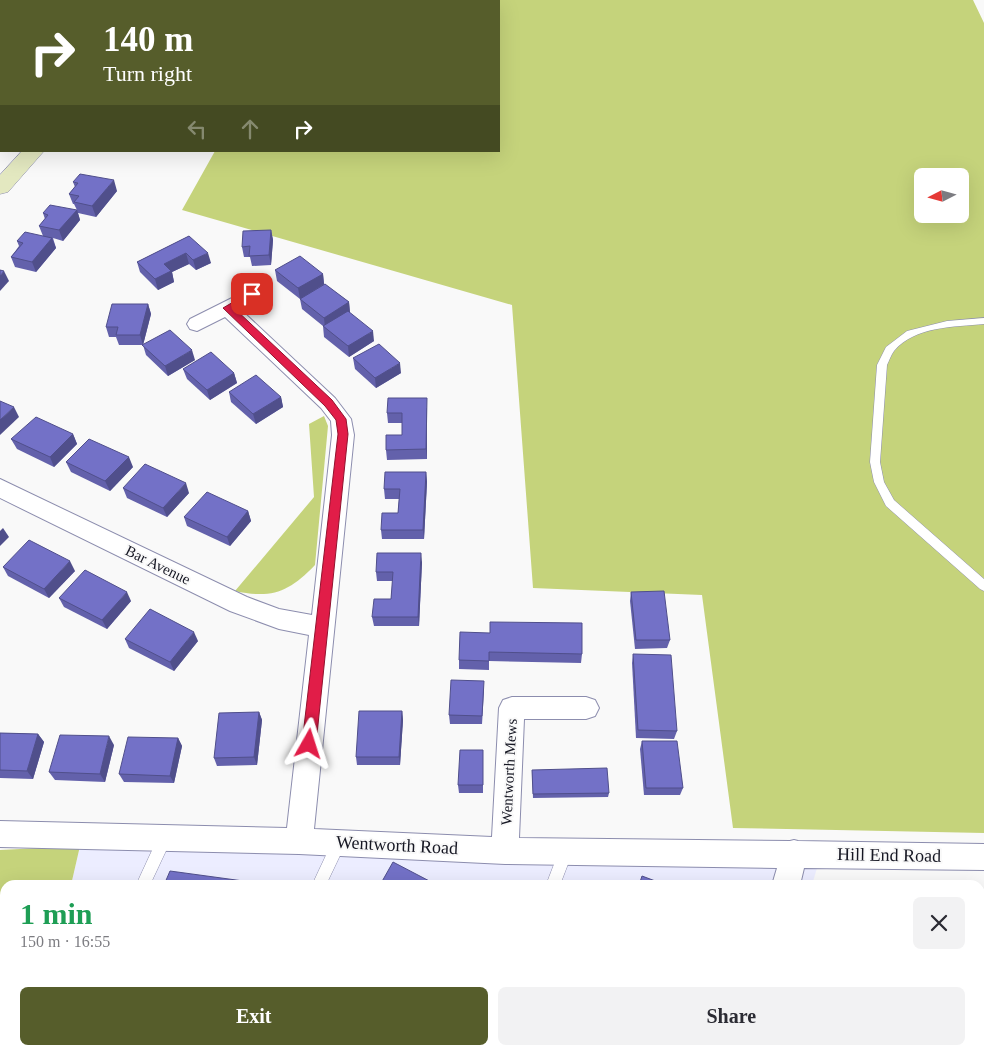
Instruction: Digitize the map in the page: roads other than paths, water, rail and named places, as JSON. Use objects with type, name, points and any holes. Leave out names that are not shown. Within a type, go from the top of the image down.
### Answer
[{"type":"main road","points":[[0,187],[33,152]]},
{"type":"street","points":[[197,324],[252,294]]},
{"type":"street","points":[[227,308],[328,403],[341,419],[343,434],[339,480],[321,627],[299,841]]},
{"type":"street","name":"Bar Avenue","points":[[0,488],[263,614],[300,625],[321,627]]},
{"type":"street","name":"Wentworth Mews","points":[[505,850],[512,708],[586,708]]},
{"type":"street","name":"Wentworth Road","points":[[0,834],[299,841],[505,850],[794,853]]},
{"type":"street","points":[[787,880],[794,853]]},
{"type":"street","name":"Hill End Road","points":[[794,853],[984,857]]},
{"type":"lane","points":[[984,321],[947,324],[910,333],[890,349],[882,365],[875,462],[880,482],[890,503],[984,586]]},
{"type":"lane","points":[[145,880],[165,838]]},
{"type":"lane","points":[[321,880],[339,843]]},
{"type":"lane","points":[[555,880],[566,851]]}]
